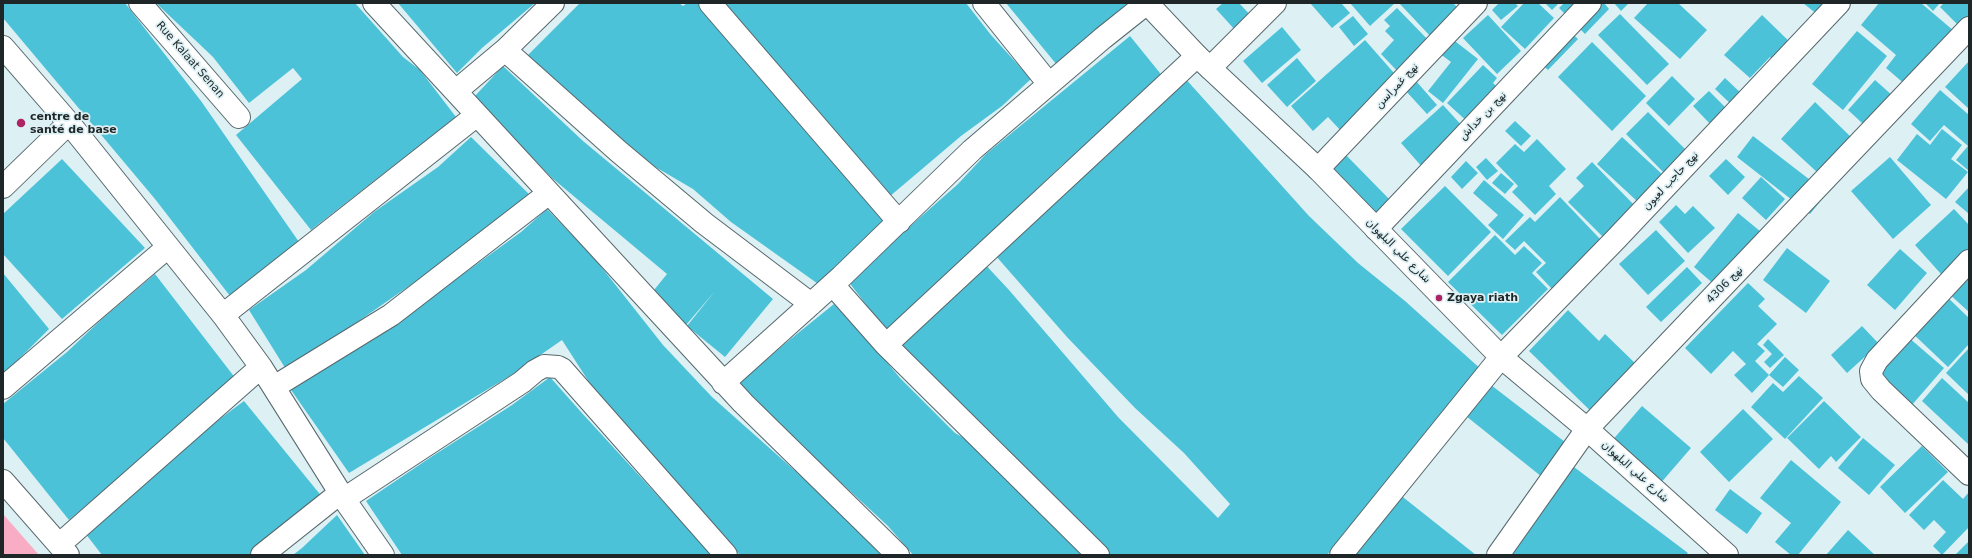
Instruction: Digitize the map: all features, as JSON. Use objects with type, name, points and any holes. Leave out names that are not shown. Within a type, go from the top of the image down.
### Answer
[{"type":"street","name":"Rue Kalaat Senan","points":[[140,3],[239,117]]},
{"type":"street","points":[[374,3],[723,383],[898,555]]},
{"type":"street","points":[[456,91],[505,50],[553,3]]},
{"type":"street","points":[[710,3],[899,222]]},
{"type":"street","points":[[984,3],[1049,84]]},
{"type":"street","points":[[723,383],[833,285],[972,150],[1147,3]]},
{"type":"street","name":"شارع علي البلهوان","points":[[1147,3],[1203,62],[1318,169],[1501,357],[1587,429],[1718,552]]},
{"type":"street","points":[[886,345],[1203,62],[1275,3]]},
{"type":"street","name":"نهج غمراسن","points":[[1318,169],[1476,3]]},
{"type":"street","name":"نهج بن خداش","points":[[1376,229],[1590,3]]},
{"type":"street","name":"نهج حاجب لعيون","points":[[1341,555],[1501,357],[1616,239],[1839,3]]},
{"type":"street","name":"نهج 4306","points":[[1498,555],[1587,429],[1969,28]]},
{"type":"street","points":[[3,46],[69,123],[223,315],[261,367],[342,496],[383,555]]},
{"type":"street","points":[[505,50],[618,151],[704,223],[811,304]]},
{"type":"street","points":[[223,315],[477,115]]},
{"type":"street","points":[[3,187],[69,123]]},
{"type":"street","points":[[274,387],[391,315],[549,193]]},
{"type":"street","points":[[3,388],[168,247]]},
{"type":"street","points":[[1969,261],[1877,360],[1871,371],[1872,379],[1881,390],[1969,474]]},
{"type":"street","points":[[833,285],[886,345],[1098,555]]},
{"type":"street","points":[[262,555],[342,496],[544,366],[558,367],[562,370],[726,555]]},
{"type":"street","points":[[3,481],[64,549],[261,367]]},
{"type":"shaded area","points":[[3,514],[39,555],[3,555]]},
{"type":"building","points":[[3,3],[125,3],[201,101],[299,242],[230,296],[155,199],[3,18]]},
{"type":"building","points":[[156,3],[355,3],[403,57],[420,70],[456,117],[311,230],[236,135],[302,79],[293,68],[249,103],[213,57]]},
{"type":"building","points":[[398,3],[535,3],[482,48],[457,73]]},
{"type":"building","points":[[580,3],[679,3],[683,6],[687,3],[699,3],[888,222],[821,286],[731,222],[693,189],[640,158],[526,57]]},
{"type":"building","points":[[722,3],[966,3],[991,35],[1031,79],[1002,106],[961,136],[889,197]]},
{"type":"building","points":[[1006,3],[1126,3],[1127,4],[1057,65]]},
{"type":"building","points":[[1223,3],[1239,3],[1252,17],[1236,31],[1216,9]]},
{"type":"building","points":[[1310,3],[1341,3],[1350,13],[1332,28]]},
{"type":"building","points":[[1350,3],[1395,3],[1370,26]]},
{"type":"building","points":[[1399,3],[1453,3],[1461,11],[1432,38]]},
{"type":"building","points":[[1499,3],[1515,3],[1518,6],[1501,20],[1492,10]]},
{"type":"building","points":[[1524,3],[1538,3],[1554,18],[1525,49],[1501,27]]},
{"type":"building","points":[[1545,3],[1559,3],[1552,10]]},
{"type":"building","points":[[1564,3],[1604,3],[1609,9],[1585,34],[1559,8]]},
{"type":"building","points":[[1614,3],[1629,3],[1621,11]]},
{"type":"building","points":[[1648,3],[1678,3],[1707,30],[1680,59],[1634,18]]},
{"type":"building","points":[[1803,3],[1835,3],[1823,19]]},
{"type":"building","points":[[1879,3],[1921,3],[1954,31],[1907,86],[1886,68],[1896,55],[1861,25]]},
{"type":"building","points":[[1925,3],[1940,3],[1933,11]]},
{"type":"building","points":[[1944,3],[1969,3],[1969,21],[1962,29],[1940,7]]},
{"type":"building","points":[[1397,8],[1433,45],[1401,75],[1381,54],[1394,40],[1385,31],[1390,26],[1384,20]]},
{"type":"building","points":[[1620,14],[1669,64],[1647,85],[1598,35]]},
{"type":"building","points":[[1488,15],[1521,51],[1497,74],[1463,38]]},
{"type":"building","points":[[1762,15],[1794,46],[1778,64],[1770,57],[1750,78],[1724,55]]},
{"type":"building","points":[[1353,16],[1368,34],[1354,46],[1339,27]]},
{"type":"building","points":[[1558,20],[1578,39],[1548,70],[1528,52]]},
{"type":"building","points":[[1282,27],[1301,50],[1262,83],[1243,61]]},
{"type":"building","points":[[1857,31],[1887,56],[1843,110],[1812,84]]},
{"type":"building","points":[[1130,36],[1164,78],[1112,128],[1062,165],[887,332],[848,281],[958,184],[986,154]]},
{"type":"building","points":[[1451,38],[1478,59],[1443,103],[1428,91],[1451,62],[1439,53]]},
{"type":"building","points":[[1365,40],[1401,81],[1342,132],[1328,117],[1313,131],[1291,106]]},
{"type":"building","points":[[1592,42],[1646,96],[1612,131],[1558,77]]},
{"type":"building","points":[[1297,58],[1316,81],[1287,107],[1267,85]]},
{"type":"building","points":[[1969,61],[1969,109],[1945,87]]},
{"type":"building","points":[[1483,65],[1497,78],[1493,83],[1501,91],[1471,125],[1447,103]]},
{"type":"building","points":[[503,66],[583,141],[773,299],[725,357],[687,326],[715,291],[686,325],[650,295],[667,274],[552,178],[474,97]]},
{"type":"building","points":[[1183,76],[1309,216],[1358,263],[1405,301],[1483,371],[1327,555],[1110,555],[1084,533],[897,345],[981,260],[1009,290],[1118,417],[1218,518],[1230,504],[1184,453],[1135,408],[1067,337],[995,255]]},
{"type":"building","points":[[1672,76],[1695,99],[1669,126],[1646,103]]},
{"type":"building","points":[[1725,78],[1744,96],[1734,107],[1715,89]]},
{"type":"building","points":[[1875,80],[1902,104],[1874,134],[1848,110]]},
{"type":"building","points":[[1416,81],[1437,105],[1427,114],[1405,90]]},
{"type":"building","points":[[1940,90],[1969,115],[1969,171],[1956,160],[1968,146],[1944,125],[1930,141],[1911,124]]},
{"type":"building","points":[[1709,91],[1728,110],[1712,126],[1693,106]]},
{"type":"building","points":[[1815,102],[1851,137],[1818,173],[1781,139]]},
{"type":"building","points":[[1443,105],[1465,129],[1423,168],[1401,143]]},
{"type":"building","points":[[1648,112],[1686,150],[1664,173],[1626,134]]},
{"type":"building","points":[[1515,121],[1531,136],[1521,146],[1505,131]]},
{"type":"building","points":[[1942,129],[1962,145],[1951,159],[1968,172],[1946,199],[1897,160],[1917,134],[1930,145]]},
{"type":"building","points":[[1753,136],[1827,193],[1810,214],[1737,157]]},
{"type":"building","points":[[471,137],[534,199],[287,371],[249,310],[306,270],[374,212],[438,167]]},
{"type":"building","points":[[1622,137],[1663,175],[1638,202],[1597,164]]},
{"type":"building","points":[[1537,139],[1566,169],[1549,186],[1556,194],[1535,215],[1512,192],[1518,186],[1496,163],[1515,144],[1524,152]]},
{"type":"building","points":[[1343,152],[1393,203],[1375,220],[1325,169]]},
{"type":"building","points":[[1890,157],[1931,205],[1893,239],[1851,191]]},
{"type":"building","points":[[1486,158],[1498,171],[1487,180],[1476,167]]},
{"type":"building","points":[[62,159],[145,248],[62,319],[3,254],[3,214]]},
{"type":"building","points":[[1726,159],[1745,177],[1728,195],[1709,176]]},
{"type":"building","points":[[1466,161],[1478,173],[1462,189],[1451,177]]},
{"type":"building","points":[[1592,162],[1638,209],[1606,240],[1568,202],[1584,186],[1576,178]]},
{"type":"building","points":[[1501,173],[1514,184],[1505,194],[1492,183]]},
{"type":"building","points":[[1761,177],[1785,199],[1766,220],[1742,198]]},
{"type":"building","points":[[1484,180],[1524,215],[1503,239],[1488,225],[1498,215],[1473,193]]},
{"type":"building","points":[[1445,186],[1491,232],[1448,276],[1401,229]]},
{"type":"building","points":[[1969,187],[1969,214],[1955,202]]},
{"type":"building","points":[[1560,197],[1601,240],[1552,289],[1536,272],[1546,263],[1524,241],[1515,250],[1505,241],[1530,217],[1535,222]]},
{"type":"building","points":[[1676,205],[1685,214],[1693,206],[1715,228],[1688,253],[1659,222]]},
{"type":"building","points":[[547,209],[595,259],[663,345],[712,397],[846,516],[883,555],[740,555],[707,521],[598,396],[562,340],[513,374],[349,473],[289,387],[426,301],[521,232]]},
{"type":"building","points":[[1954,209],[1969,225],[1969,248],[1941,274],[1915,245]]},
{"type":"building","points":[[1738,213],[1766,236],[1722,291],[1694,267]]},
{"type":"building","points":[[1656,230],[1685,261],[1648,295],[1619,264]]},
{"type":"building","points":[[1495,235],[1515,255],[1524,246],[1542,263],[1532,273],[1548,289],[1502,335],[1448,282]]},
{"type":"building","points":[[1787,248],[1830,281],[1806,313],[1763,280]]},
{"type":"building","points":[[1900,249],[1927,273],[1895,310],[1867,285]]},
{"type":"building","points":[[1687,267],[1702,283],[1661,322],[1646,307]]},
{"type":"building","points":[[1969,268],[1969,312],[1947,292]]},
{"type":"building","points":[[3,273],[49,329],[3,375]]},
{"type":"building","points":[[155,274],[236,379],[69,520],[3,438],[3,404],[67,352],[102,319]]},
{"type":"building","points":[[1748,283],[1765,299],[1758,306],[1777,324],[1757,344],[1765,351],[1755,361],[1769,375],[1752,393],[1734,375],[1746,364],[1733,351],[1711,374],[1685,348]]},
{"type":"building","points":[[1944,294],[1969,318],[1969,344],[1948,367],[1909,330]]},
{"type":"building","points":[[834,304],[871,343],[900,378],[955,433],[980,447],[1085,555],[913,555],[888,526],[736,386]]},
{"type":"building","points":[[1568,310],[1599,341],[1605,334],[1637,365],[1605,425],[1529,351]]},
{"type":"building","points":[[1862,326],[1879,344],[1847,373],[1831,355]]},
{"type":"building","points":[[1908,337],[1944,368],[1911,406],[1875,374]]},
{"type":"building","points":[[1768,339],[1784,355],[1770,368],[1764,362],[1772,354],[1763,345]]},
{"type":"building","points":[[1969,348],[1969,395],[1946,373]]},
{"type":"building","points":[[1785,357],[1799,370],[1783,387],[1769,375]]},
{"type":"building","points":[[1799,376],[1823,398],[1785,439],[1751,407],[1773,383],[1783,392]]},
{"type":"building","points":[[550,377],[712,555],[402,555],[366,501],[512,405]]},
{"type":"building","points":[[1942,378],[1969,403],[1968,444],[1922,401]]},
{"type":"building","points":[[1491,385],[1565,442],[1542,477],[1466,416]]},
{"type":"building","points":[[244,401],[323,498],[252,555],[102,555],[85,533],[190,441]]},
{"type":"building","points":[[1824,401],[1861,437],[1836,462],[1831,456],[1819,469],[1787,438]]},
{"type":"building","points":[[1642,406],[1691,448],[1659,485],[1610,443]]},
{"type":"building","points":[[1743,409],[1773,439],[1729,482],[1700,452]]},
{"type":"building","points":[[1863,438],[1895,465],[1869,495],[1838,468]]},
{"type":"building","points":[[1922,446],[1948,472],[1905,513],[1880,487]]},
{"type":"building","points":[[1791,460],[1841,502],[1798,555],[1791,555],[1775,542],[1791,523],[1760,498]]},
{"type":"building","points":[[1574,467],[1688,553],[1686,555],[1510,555]]},
{"type":"building","points":[[1943,480],[1963,499],[1969,492],[1969,527],[1942,555],[1933,546],[1946,532],[1934,520],[1924,530],[1909,515]]},
{"type":"building","points":[[1730,489],[1762,513],[1747,534],[1715,510]]},
{"type":"building","points":[[1399,494],[1476,555],[1353,555]]},
{"type":"building","points":[[337,515],[365,555],[293,555],[302,548]]},
{"type":"building","points":[[1848,530],[1875,555],[1826,555]]},
{"type":"building","points":[[1969,541],[1969,555],[1955,555]]},
{"type":"place","name":"centre de santé de base","points":[[21,123]]},
{"type":"place","name":"Zgaya riath","points":[[1439,298]]}]
